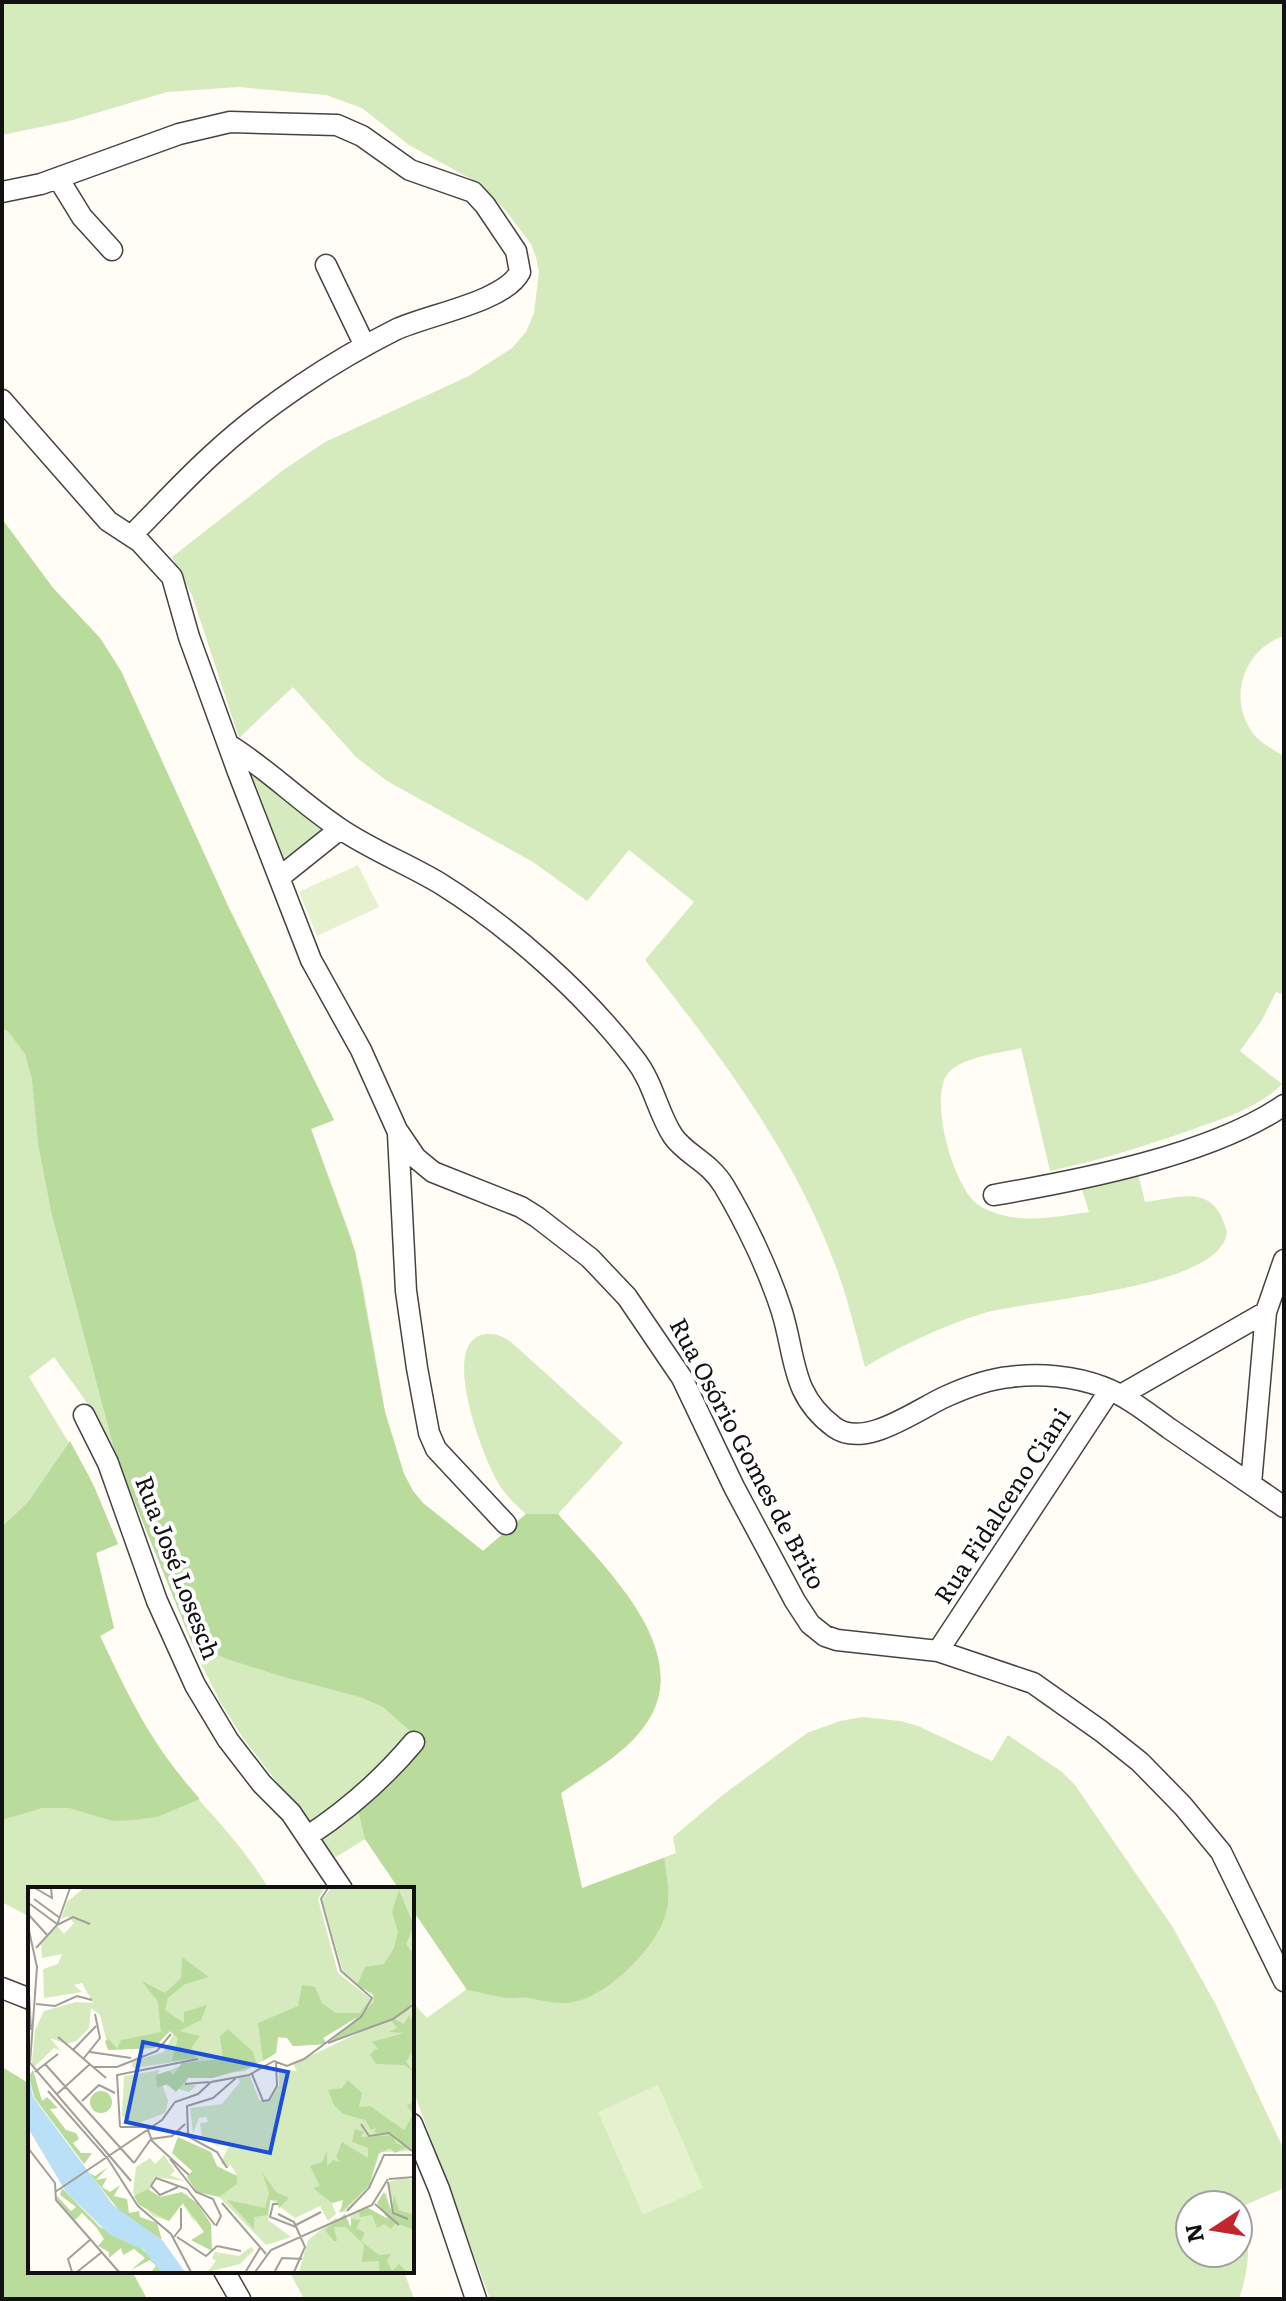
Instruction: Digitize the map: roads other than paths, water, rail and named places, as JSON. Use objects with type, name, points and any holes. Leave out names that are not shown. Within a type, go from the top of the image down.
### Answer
[{"type":"street","points":[[2,192],[58,178],[179,134],[240,121],[343,127],[362,136],[410,170],[473,192],[516,251],[521,268],[519,276],[511,284],[488,297],[419,319],[365,346],[276,405],[214,453],[132,535]]},
{"type":"street","points":[[58,178],[82,217],[112,250]]},
{"type":"street","points":[[326,265],[365,346]]},
{"type":"street","name":"Rua Osório Gomes de Brito","points":[[2,400],[108,521],[132,535],[158,558],[174,581],[189,637],[261,835],[311,960],[361,1050],[397,1130],[416,1158],[433,1172],[521,1207],[537,1217],[590,1258],[627,1297],[682,1378],[734,1487],[810,1624],[825,1636],[837,1640],[938,1651],[1033,1683],[1140,1762],[1183,1806],[1221,1852],[1282,1973]]},
{"type":"street","points":[[229,745],[340,829],[440,884],[510,932],[574,992],[631,1054],[655,1093],[676,1141],[708,1166],[729,1194],[781,1311],[799,1384],[813,1407],[838,1430],[851,1435],[865,1434],[948,1395],[987,1381],[1012,1376],[1079,1380],[1116,1393],[1284,1507]]},
{"type":"street","points":[[280,877],[340,829]]},
{"type":"street","points":[[994,1195],[1061,1183],[1140,1163],[1231,1134],[1261,1121],[1284,1105]]},
{"type":"street","points":[[397,1130],[406,1291],[429,1433],[436,1449],[506,1524]]},
{"type":"street","points":[[1251,1484],[1266,1312],[1284,1260]]},
{"type":"street","points":[[1116,1393],[1266,1312]]},
{"type":"street","name":"Rua Fidalceno Ciani","points":[[938,1651],[1116,1393]]},
{"type":"street","name":"Rua José Losesch","points":[[84,1415],[113,1476],[173,1640],[195,1685],[228,1740],[308,1836],[341,1887]]},
{"type":"street","points":[[308,1836],[354,1805],[414,1742]]},
{"type":"street","points":[[2,1988],[28,1998]]},
{"type":"street","points":[[414,2129],[439,2189],[476,2299]]},
{"type":"street","points":[[225,2273],[240,2299]]}]
